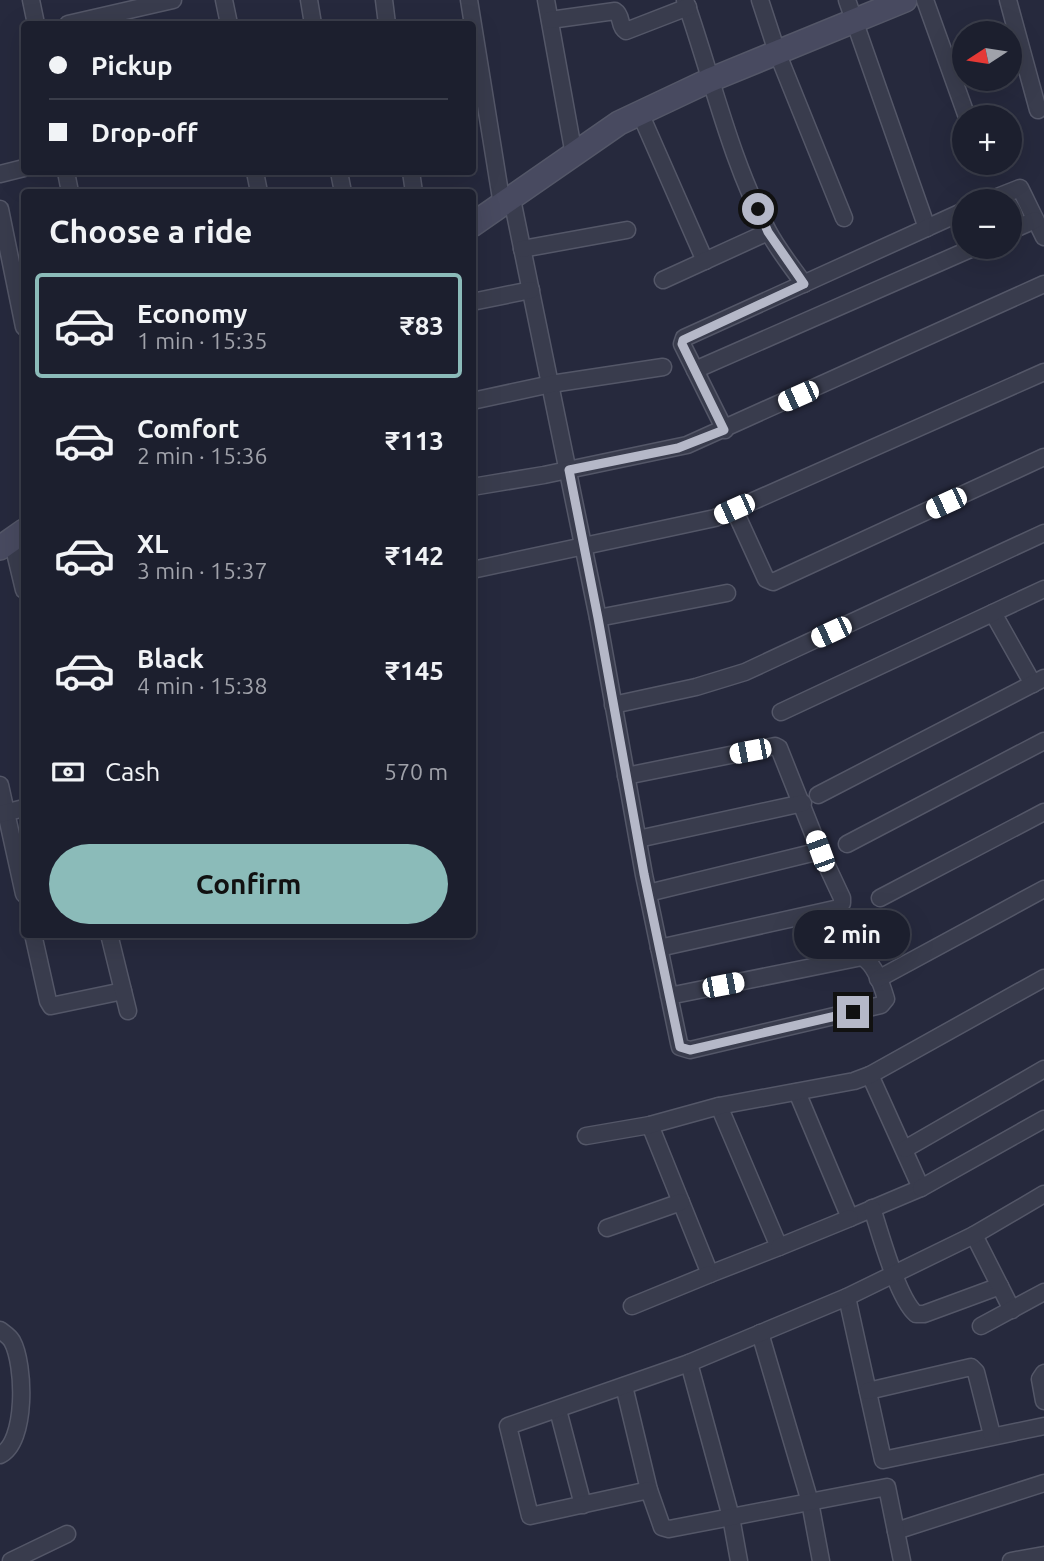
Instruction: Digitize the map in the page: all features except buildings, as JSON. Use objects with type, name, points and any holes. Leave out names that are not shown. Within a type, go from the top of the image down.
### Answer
[{"type":"street","points":[[31,0],[35,21]]},
{"type":"street","points":[[81,21],[173,0]]},
{"type":"street","points":[[224,0],[228,21]]},
{"type":"street","points":[[309,0],[312,21]]},
{"type":"street","points":[[384,0],[387,21]]},
{"type":"street","points":[[469,0],[473,21]]},
{"type":"street","points":[[546,0],[574,155]]},
{"type":"street","points":[[760,0],[777,52],[844,218]]},
{"type":"street","points":[[476,222],[619,123],[777,52],[851,10],[905,0]]},
{"type":"street","points":[[925,0],[963,105]]},
{"type":"street","points":[[1008,0],[1038,110]]},
{"type":"street","points":[[550,20],[615,10],[619,14],[622,28],[626,31],[686,4],[748,187],[768,232],[804,284]]},
{"type":"street","points":[[851,10],[927,228]]},
{"type":"street","points":[[476,37],[507,202],[522,249],[569,470],[648,893],[659,948],[669,996],[680,1047],[686,1050],[881,1005],[886,997],[868,961],[862,957],[669,996]]},
{"type":"street","points":[[640,113],[705,261]]},
{"type":"street","points":[[0,174],[21,169]]},
{"type":"street","points":[[1022,192],[1044,237]]},
{"type":"street","points":[[0,209],[21,312]]},
{"type":"street","points":[[724,430],[682,344],[684,338],[952,217]]},
{"type":"street","points":[[1022,226],[1035,220]]},
{"type":"street","points":[[522,249],[627,230]]},
{"type":"street","points":[[663,280],[768,232]]},
{"type":"street","points":[[695,370],[952,257]]},
{"type":"street","points":[[476,486],[678,448],[724,430],[1044,284]]},
{"type":"street","points":[[476,301],[531,289]]},
{"type":"street","points":[[476,400],[551,384],[663,367]]},
{"type":"street","points":[[476,569],[703,522],[1044,372]]},
{"type":"street","points":[[734,509],[766,579],[773,582],[1044,457]]},
{"type":"street","points":[[613,705],[696,687],[745,672],[1044,533]]},
{"type":"street","points":[[12,540],[21,578]]},
{"type":"street","points":[[781,712],[1044,589]]},
{"type":"street","points":[[598,618],[727,593]]},
{"type":"street","points":[[818,795],[1038,681],[993,613]]},
{"type":"street","points":[[847,844],[1044,741]]},
{"type":"street","points":[[626,776],[778,747],[842,898],[839,908],[659,948]]},
{"type":"street","points":[[0,785],[3,813],[21,882]]},
{"type":"street","points":[[638,839],[803,803]]},
{"type":"street","points":[[3,813],[21,809]]},
{"type":"street","points":[[880,898],[1044,812]]},
{"type":"street","points":[[648,893],[820,851]]},
{"type":"street","points":[[878,978],[1044,889]]},
{"type":"street","points":[[34,938],[51,1006],[123,992]]},
{"type":"street","points":[[110,938],[128,1011]]},
{"type":"street","points":[[586,1136],[650,1125],[719,1106],[854,1081],[870,1075],[1044,978]]},
{"type":"street","points":[[905,1149],[1044,1069]]},
{"type":"street","points":[[870,1075],[921,1188]]},
{"type":"street","points":[[797,1092],[850,1218]]},
{"type":"street","points":[[719,1106],[779,1247]]},
{"type":"street","points":[[632,1306],[921,1188],[1044,1119]]},
{"type":"street","points":[[650,1125],[710,1274]]},
{"type":"street","points":[[649,1490],[534,1516],[529,1514],[508,1426],[689,1363],[847,1297],[974,1235],[1044,1195]]},
{"type":"street","points":[[607,1228],[681,1202]]},
{"type":"street","points":[[872,1208],[894,1273],[916,1314],[924,1314],[1000,1286]]},
{"type":"street","points":[[974,1235],[1012,1310]]},
{"type":"street","points":[[981,1326],[1044,1292]]},
{"type":"street","points":[[847,1297],[902,1561]]},
{"type":"street","points":[[0,1330],[8,1336],[15,1349],[21,1385],[18,1426],[13,1443],[0,1455]]},
{"type":"street","points":[[760,1333],[810,1502],[821,1561]]},
{"type":"street","points":[[689,1363],[731,1517],[739,1561]]},
{"type":"street","points":[[868,1391],[971,1367],[976,1373],[992,1435]]},
{"type":"street","points":[[1044,1373],[1040,1379],[1044,1401]]},
{"type":"street","points":[[624,1386],[649,1490],[663,1528],[887,1487]]},
{"type":"street","points":[[558,1410],[583,1505]]},
{"type":"street","points":[[883,1460],[1044,1426]]},
{"type":"street","points":[[896,1531],[1044,1483]]},
{"type":"street","points":[[11,1561],[67,1534]]},
{"type":"street","points":[[1011,1561],[1044,1555]]},
{"type":"route","points":[[758,209],[768,232],[804,284],[684,338],[682,344],[724,430],[678,448],[569,470],[644,874],[680,1047],[690,1050],[853,1012]]}]
